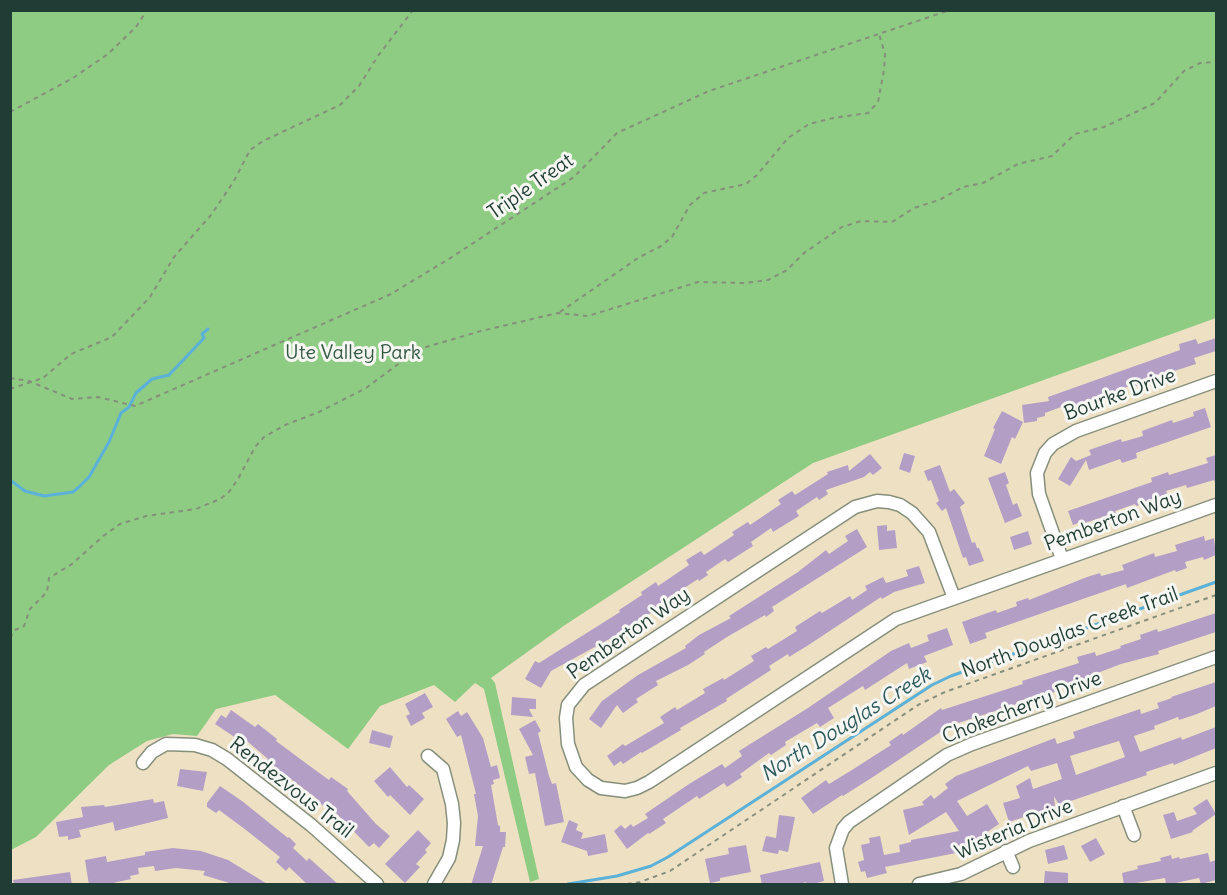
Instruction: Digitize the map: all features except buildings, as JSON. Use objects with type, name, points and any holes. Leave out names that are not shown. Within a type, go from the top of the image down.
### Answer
[{"type":"street","name":"Bourke Drive","points":[[1062,559],[1039,494],[1037,473],[1039,457],[1053,444],[1076,431],[1216,381]]},
{"type":"street","name":"Pemberton Way","points":[[954,598],[929,532],[923,522],[902,501],[877,501],[855,507],[597,675],[575,694],[565,704],[567,732],[576,767],[588,780],[600,788],[625,791],[649,782],[896,619],[1216,505]]},
{"type":"street","name":"Chokecherry Drive","points":[[842,885],[836,848],[843,829],[849,822],[947,755],[1216,657]]},
{"type":"street","name":"Rendezvous Trail","points":[[142,763],[152,752],[166,744],[181,743],[212,750],[227,759],[311,825],[377,885]]},
{"type":"street","points":[[428,756],[443,769],[452,804],[454,823],[449,858],[434,885]]},
{"type":"street","name":"Wisteria Drive","points":[[919,885],[961,874],[1006,851],[1216,773]]},
{"type":"street","points":[[596,801],[600,788]]},
{"type":"street","points":[[1123,806],[1134,835]]},
{"type":"street","points":[[1006,851],[1013,867]]},
{"type":"path","points":[[10,112],[73,78],[108,54],[136,27],[147,10]]},
{"type":"path","points":[[10,389],[43,378],[70,354],[112,337],[150,297],[174,257],[211,215],[234,181],[250,150],[263,141],[340,105],[359,86],[378,56],[413,10]]},
{"type":"path","name":"Triple Treat","points":[[29,381],[72,399],[98,397],[134,406],[391,294],[452,258],[574,177],[616,133],[709,91],[950,10]]},
{"type":"path","points":[[558,313],[672,237],[690,205],[704,193],[746,184],[757,175],[788,138],[809,124],[868,113],[878,102],[884,70],[885,54],[879,34]]},
{"type":"path","points":[[10,638],[15,630],[24,626],[30,609],[47,591],[49,578],[72,564],[120,524],[146,516],[196,509],[220,499],[229,492],[255,447],[264,437],[366,388],[409,356],[426,347],[558,313],[588,316],[698,282],[745,283],[768,280],[787,270],[804,253],[842,227],[861,221],[892,222],[914,208],[939,200],[963,188],[983,183],[1018,164],[1052,156],[1075,134],[1104,127],[1155,103],[1184,71],[1200,63],[1216,62]]},
{"type":"path","points":[[10,378],[29,381]]},
{"type":"path","name":"North Douglas Creek Trail","points":[[627,885],[670,871],[918,705],[936,696],[1216,596]]},
{"type":"green space","name":"Ute Valley Park","points":[[11,10],[1216,11],[1216,318],[813,463],[565,625],[491,678],[495,683],[539,879],[530,882],[484,689],[475,683],[455,702],[434,685],[380,706],[348,749],[275,695],[216,709],[197,736],[173,734],[147,741],[109,765],[36,837],[11,850]]},
{"type":"waterway","points":[[10,480],[25,491],[44,496],[73,492],[89,477],[109,442],[121,413],[129,407],[136,393],[152,379],[169,375],[204,338],[202,334],[208,329]]},
{"type":"waterway","name":"North Douglas Creek","points":[[568,884],[617,876],[651,866],[668,857],[932,685],[951,676],[1216,582]]}]
